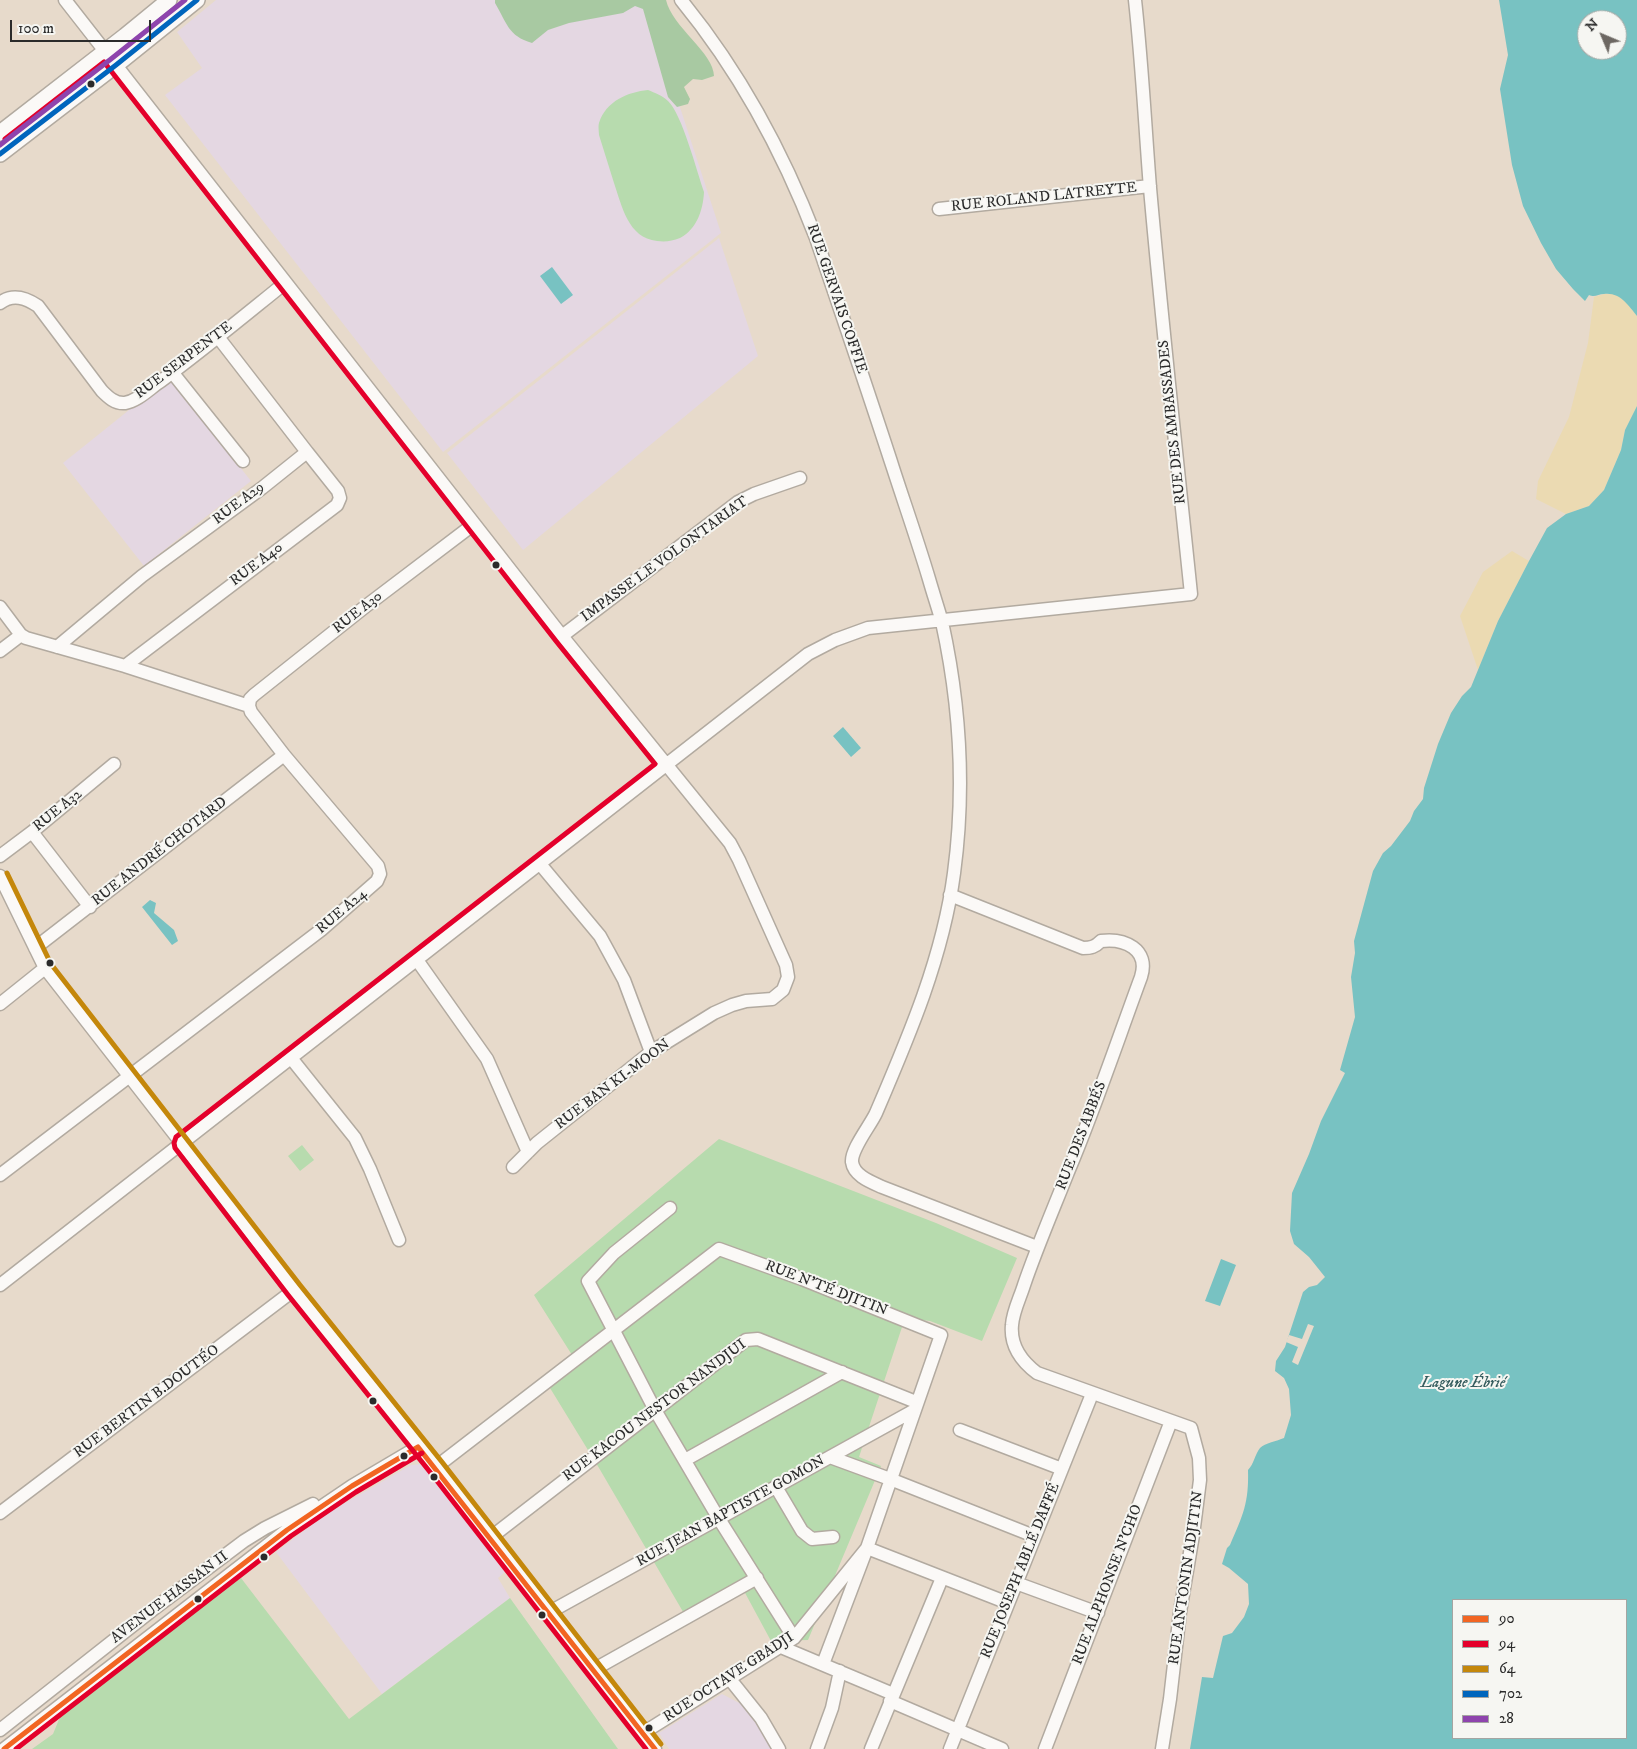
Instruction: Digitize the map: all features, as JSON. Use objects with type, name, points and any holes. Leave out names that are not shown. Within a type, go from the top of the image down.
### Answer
[{"type":"main road","points":[[0,133],[169,0]]},
{"type":"main road","points":[[0,154],[197,0]]},
{"type":"street","points":[[65,0],[474,524],[666,766]]},
{"type":"street","name":"RUE GERVAIS COFFIE","points":[[681,0],[745,90],[782,156],[801,199],[816,238],[914,528],[941,621],[951,674],[960,777],[959,828],[946,920],[912,1026],[874,1116],[856,1147],[852,1162],[854,1169],[862,1177],[882,1187],[1037,1247]]},
{"type":"street","name":"RUE DES AMBASSADES","points":[[941,621],[1191,594],[1150,186],[1135,0]]},
{"type":"street","name":"RUE ROLAND LATREYTE","points":[[939,209],[1150,186]]},
{"type":"street","name":"RUE SERPENTE","points":[[0,303],[14,296],[28,299],[38,306],[102,391],[110,399],[124,403],[139,397],[285,283]]},
{"type":"street","points":[[218,337],[307,452]]},
{"type":"street","points":[[172,372],[243,461]]},
{"type":"street","name":"RUE A29","points":[[57,647],[142,576],[262,488],[307,452]]},
{"type":"street","name":"RUE A40","points":[[125,666],[337,505],[340,498],[338,491],[307,452]]},
{"type":"street","name":"IMPASSE LE VOLONTARIAT","points":[[562,636],[738,502],[754,494],[800,478]]},
{"type":"street","name":"RUE A30","points":[[248,706],[254,695],[366,606],[474,524]]},
{"type":"street","points":[[0,607],[21,635],[248,706]]},
{"type":"street","points":[[0,1285],[808,654],[835,640],[868,628],[941,621]]},
{"type":"street","points":[[0,651],[21,635]]},
{"type":"street","name":"RUE A24","points":[[0,1176],[321,930],[377,881],[380,874],[378,866],[284,755],[250,712],[248,706]]},
{"type":"street","name":"RUE ANDRÉ CHOTARD","points":[[35,948],[284,755]]},
{"type":"street","name":"RUE A32","points":[[0,856],[114,764]]},
{"type":"street","name":"RUE BAN KI-MOON","points":[[513,1167],[528,1152],[651,1052],[714,1013],[732,1005],[746,1001],[772,999],[782,990],[788,977],[786,965],[735,851],[666,766]]},
{"type":"street","points":[[32,832],[90,907]]},
{"type":"street","points":[[540,864],[600,936],[624,980],[651,1052]]},
{"type":"street","points":[[0,876],[45,968],[294,1290],[418,1447],[436,1467],[655,1749]]},
{"type":"street","name":"RUE DES ABBÉS","points":[[950,895],[1083,948],[1096,946],[1100,941],[1111,940],[1119,942],[1137,950],[1143,960],[1144,969],[1094,1106],[1037,1247],[1015,1311],[1012,1326],[1014,1343],[1022,1360],[1036,1373],[1171,1421]]},
{"type":"street","points":[[417,960],[487,1059],[528,1152]]},
{"type":"street","points":[[0,1004],[45,968]]},
{"type":"street","points":[[290,1058],[355,1138],[399,1240]]},
{"type":"street","points":[[670,1208],[614,1253],[588,1281],[655,1410],[719,1519],[794,1638]]},
{"type":"street","name":"RUE N'TÉ DJITIN","points":[[436,1467],[719,1249],[802,1279],[941,1334],[823,1664]]},
{"type":"street","name":"RUE BERTIN B.DOUTÉO","points":[[0,1513],[294,1290]]},
{"type":"street","name":"RUE KACOU NESTOR NANDJUI","points":[[490,1538],[746,1340],[752,1338],[842,1372],[915,1406]]},
{"type":"street","points":[[685,1460],[842,1372]]},
{"type":"street","name":"RUE JOSEPH ABLÉ DAFFÉ","points":[[950,1749],[1092,1394]]},
{"type":"street","name":"RUE JEAN BAPTISTE GOMON","points":[[548,1613],[776,1488],[915,1406]]},
{"type":"street","name":"RUE ALPHONSE N'CHO","points":[[1045,1749],[1171,1421]]},
{"type":"street","name":"RUE ANTONIN ADJITIN","points":[[1162,1749],[1200,1480],[1199,1458],[1191,1428],[1171,1421]]},
{"type":"street","points":[[960,1430],[1062,1469]]},
{"type":"street","name":"AVENUE HASSAN II","points":[[4,1749],[288,1530],[352,1486],[418,1447]]},
{"type":"street","points":[[830,1457],[1034,1536]]},
{"type":"street","name":"AVENUE HASSAN II","points":[[0,1730],[151,1611],[244,1541],[265,1528],[352,1486]]},
{"type":"street","points":[[776,1488],[802,1531],[812,1539],[833,1537]]},
{"type":"street","points":[[866,1548],[1008,1603]]},
{"type":"street","name":"RUE OCTAVE GBADJI","points":[[643,1733],[794,1638],[866,1548]]},
{"type":"street","points":[[593,1670],[757,1578]]},
{"type":"street","points":[[870,1749],[942,1578]]},
{"type":"street","points":[[1016,1583],[1098,1613]]},
{"type":"street","points":[[780,1647],[840,1671],[957,1730],[1002,1749]]},
{"type":"street","points":[[816,1749],[832,1708],[840,1671]]},
{"type":"street","points":[[729,1678],[761,1718],[779,1749]]},
{"type":"shaded area","points":[[216,0],[645,0],[721,233],[443,452],[165,95],[202,68],[177,32]]},
{"type":"shaded area","points":[[719,238],[758,356],[523,550],[447,453]]},
{"type":"shaded area","points":[[169,378],[251,481],[144,566],[63,463]]},
{"type":"shaded area","points":[[422,1464],[505,1572],[498,1578],[510,1598],[382,1694],[276,1552],[326,1514],[411,1465]]},
{"type":"shaded area","points":[[722,1694],[747,1707],[772,1749],[669,1749],[659,1733]]},
{"type":"green space","points":[[495,0],[666,0],[676,20],[707,58],[714,76],[702,80],[693,79],[684,87],[690,99],[688,104],[677,107],[668,97],[643,9],[635,6],[623,13],[569,23],[548,30],[532,43],[513,33]]},
{"type":"green space","points":[[648,90],[668,101],[679,118],[704,192],[698,218],[691,230],[680,238],[669,241],[647,239],[639,234],[628,220],[623,211],[599,135],[599,123],[602,115],[612,103],[633,93]]},
{"type":"green space","points":[[719,1139],[936,1223],[1017,1258],[982,1341],[930,1321],[905,1318],[859,1457],[881,1466],[808,1640],[771,1641],[744,1591],[689,1622],[550,1388],[579,1366],[534,1295]]},
{"type":"green space","points":[[302,1145],[314,1160],[300,1171],[288,1156]]},
{"type":"green space","points":[[241,1578],[349,1719],[510,1598],[618,1749],[32,1749],[53,1734],[60,1717],[108,1676],[113,1677],[164,1631]]},
{"type":"sand","points":[[1604,294],[1616,294],[1627,303],[1637,316],[1637,406],[1625,430],[1621,450],[1604,490],[1589,506],[1566,514],[1536,499],[1538,481],[1569,417],[1588,343],[1594,297]]},
{"type":"sand","points":[[1512,551],[1529,561],[1498,621],[1478,670],[1460,616],[1483,572]]},
{"type":"water","points":[[1499,0],[1637,0],[1637,316],[1623,300],[1615,295],[1589,295],[1585,301],[1556,269],[1523,206],[1512,165],[1500,89],[1508,55]]},
{"type":"water","points":[[552,267],[573,295],[561,304],[540,276]]},
{"type":"water","name":"Lagune Ébrié","points":[[1637,406],[1637,1749],[1190,1749],[1202,1677],[1213,1678],[1223,1636],[1232,1633],[1244,1617],[1249,1604],[1248,1584],[1222,1564],[1244,1509],[1248,1470],[1262,1446],[1284,1438],[1291,1415],[1289,1389],[1284,1378],[1275,1371],[1276,1361],[1285,1347],[1303,1292],[1309,1287],[1317,1285],[1325,1277],[1309,1257],[1294,1244],[1290,1231],[1292,1193],[1321,1121],[1345,1073],[1340,1070],[1355,1017],[1351,977],[1355,953],[1354,941],[1373,871],[1383,853],[1391,846],[1410,821],[1414,811],[1423,799],[1424,788],[1438,744],[1451,713],[1462,696],[1471,687],[1498,621],[1547,528],[1566,514],[1589,506],[1604,490],[1621,450],[1625,430]]},
{"type":"water","points":[[843,727],[861,748],[851,757],[833,736]]},
{"type":"water","points":[[150,900],[156,903],[154,913],[174,930],[178,941],[172,945],[142,907]]},
{"type":"water","points":[[1221,1259],[1236,1265],[1220,1306],[1205,1301]]},
{"type":"pier","points":[[1308,1324],[1314,1326],[1298,1365],[1292,1362],[1298,1347],[1286,1342],[1289,1335],[1302,1339]]},
{"type":"transit line","name":"28","points":[[0,145],[185,0]]},
{"type":"transit line","name":"702","points":[[0,154],[197,0]]},
{"type":"transit line","name":"94","points":[[5,139],[104,62],[556,641],[655,764],[176,1137],[174,1143],[175,1148],[288,1295],[430,1472],[646,1749]]},
{"type":"transit line","name":"64","points":[[7,873],[51,964],[300,1285],[442,1462],[661,1744]]},
{"type":"transit line","name":"90","points":[[418,1447],[655,1749]]},
{"type":"transit line","name":"90","points":[[4,1749],[287,1530],[352,1486],[418,1447]]},
{"type":"transit line","name":"94","points":[[16,1749],[291,1536],[356,1492],[422,1453]]}]
